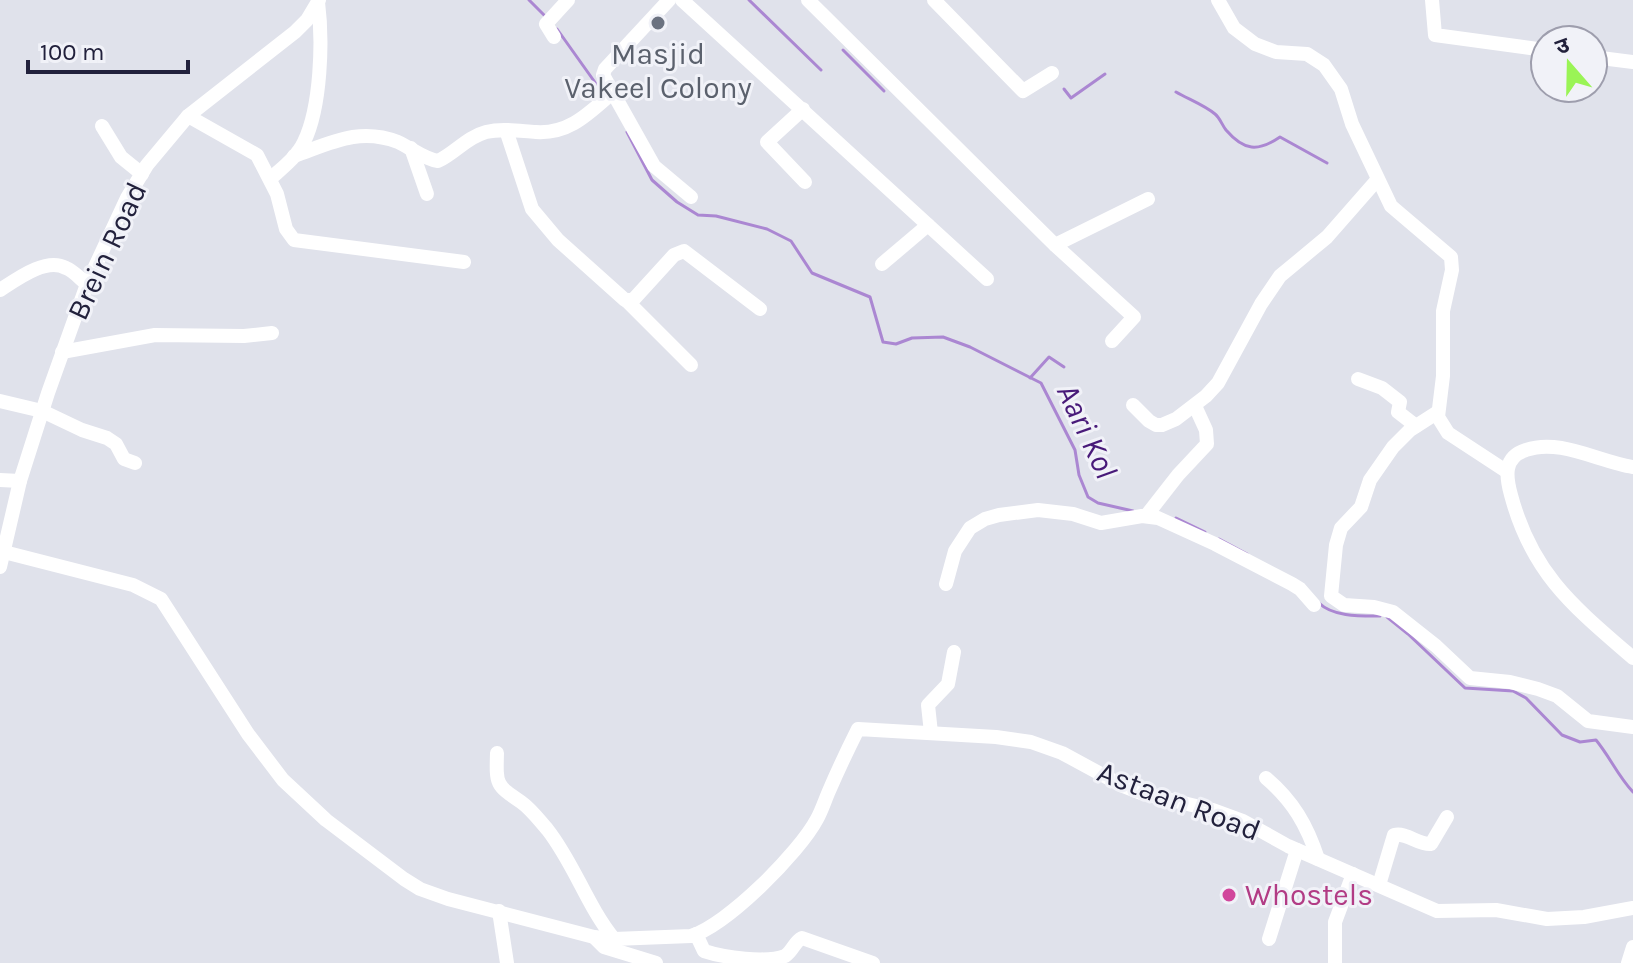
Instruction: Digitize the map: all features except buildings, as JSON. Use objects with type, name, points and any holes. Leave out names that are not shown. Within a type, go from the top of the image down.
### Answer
[{"type":"street","points":[[552,25],[568,0]]},
{"type":"street","points":[[669,0],[604,72],[603,78],[608,97],[654,166],[691,197]]},
{"type":"street","points":[[682,0],[987,279]]},
{"type":"street","points":[[808,0],[1055,245],[1134,317],[1112,341]]},
{"type":"street","points":[[934,0],[1023,91],[1052,73]]},
{"type":"street","points":[[1218,0],[1234,28],[1255,44],[1276,52],[1307,54],[1335,77],[1377,180],[1391,206],[1404,220],[1446,251],[1453,262],[1443,311],[1439,421],[1448,433],[1506,471]]},
{"type":"street","points":[[1432,0],[1435,35],[1529,48]]},
{"type":"street","points":[[270,179],[304,143],[314,106],[320,61],[318,1]]},
{"type":"street","name":"Brein Road","points":[[2,559],[20,481],[62,352],[111,229],[142,174],[188,116],[295,32],[318,1]]},
{"type":"street","points":[[1609,59],[1633,62]]},
{"type":"street","points":[[294,156],[362,134],[378,136],[438,161],[478,134],[565,129],[608,97]]},
{"type":"street","points":[[803,109],[767,142],[805,182]]},
{"type":"street","points":[[188,116],[257,155],[282,207],[286,229],[298,242],[464,262]]},
{"type":"street","points":[[102,126],[121,157],[142,174]]},
{"type":"street","points":[[506,130],[532,209],[558,240],[627,301],[691,365]]},
{"type":"street","points":[[411,148],[427,194]]},
{"type":"street","points":[[1133,405],[1156,425],[1168,423],[1195,406],[1218,383],[1261,304],[1280,276],[1327,237],[1377,180]]},
{"type":"street","points":[[1055,245],[1148,199]]},
{"type":"street","points":[[882,264],[928,225]]},
{"type":"street","points":[[627,301],[636,297],[674,255],[684,251],[760,309]]},
{"type":"street","points":[[0,290],[49,265],[69,269],[87,284]]},
{"type":"street","points":[[62,352],[155,335],[244,336],[272,333]]},
{"type":"street","points":[[1358,379],[1387,391],[1400,402],[1398,412],[1416,426]]},
{"type":"street","points":[[0,401],[42,411],[111,440],[124,459],[135,463]]},
{"type":"street","points":[[946,584],[959,543],[970,528],[985,519],[1038,510],[1073,514],[1108,524],[1149,512],[1207,444],[1206,430],[1195,406]]},
{"type":"street","points":[[1438,412],[1401,438],[1376,469],[1361,507],[1337,535],[1331,596],[1344,605],[1393,612],[1470,678],[1510,682],[1538,689],[1557,696],[1588,721],[1633,727]]},
{"type":"street","points":[[1633,467],[1579,452],[1540,447],[1518,454],[1508,464],[1506,471],[1523,532],[1551,582],[1633,658]]},
{"type":"street","points":[[0,480],[20,481]]},
{"type":"street","points":[[1149,512],[1292,584],[1314,605]]},
{"type":"street","points":[[2,559],[133,585],[154,594],[170,612],[248,734],[290,789],[412,884],[433,894],[594,937],[614,939],[696,934],[704,951],[763,962],[778,959],[788,953],[799,939],[806,938],[873,963]]},
{"type":"street","points":[[931,733],[928,705],[948,684],[954,652]]},
{"type":"street","name":"Astaan Road","points":[[696,934],[747,897],[810,832],[858,729],[1031,742],[1062,753],[1141,793],[1231,816],[1297,850],[1437,911],[1496,910],[1547,919],[1584,917],[1633,908]]},
{"type":"street","points":[[497,753],[497,776],[503,791],[524,804],[549,831],[597,917],[614,939]]},
{"type":"street","points":[[1266,778],[1293,804],[1318,859]]},
{"type":"street","points":[[1379,885],[1394,835],[1401,834],[1426,845],[1431,844],[1447,817]]},
{"type":"street","points":[[1269,939],[1297,850]]},
{"type":"street","points":[[1335,963],[1335,922],[1353,874]]},
{"type":"street","points":[[499,911],[507,963]]},
{"type":"street","points":[[594,937],[604,947],[656,963]]},
{"type":"street","points":[[1628,963],[1633,947]]},
{"type":"waterway","name":"Aari Kol","points":[[529,0],[547,18]]},
{"type":"waterway","points":[[749,0],[821,70]]},
{"type":"waterway","name":"Aari Kol","points":[[557,29],[604,95]]},
{"type":"waterway","points":[[843,50],[884,91]]},
{"type":"waterway","points":[[1064,89],[1071,98],[1105,74]]},
{"type":"waterway","points":[[1176,92],[1215,114],[1226,130],[1245,145],[1258,147],[1280,137],[1327,163]]},
{"type":"waterway","name":"Aari Kol","points":[[627,132],[652,180],[677,202],[698,215],[716,216],[767,229],[791,241],[812,273],[870,297],[883,342],[896,344],[912,338],[943,337],[970,347],[1041,383],[1075,450],[1079,475],[1088,497],[1098,503],[1133,511]]},
{"type":"waterway","points":[[1030,378],[1049,357],[1064,367]]},
{"type":"waterway","name":"Aari Kol","points":[[1176,518],[1205,532]]},
{"type":"waterway","name":"Aari Kol","points":[[1219,539],[1247,554]]},
{"type":"waterway","name":"Aari Kol","points":[[1319,603],[1339,613],[1380,616]]},
{"type":"waterway","name":"Aari Kol","points":[[1387,617],[1465,688],[1513,691],[1526,698],[1562,735],[1580,742],[1596,740],[1633,792]]},
{"type":"place","name":"Masjid Vakeel Colony","points":[[658,23]]},
{"type":"place","name":"Whostels","points":[[1229,895]]}]
